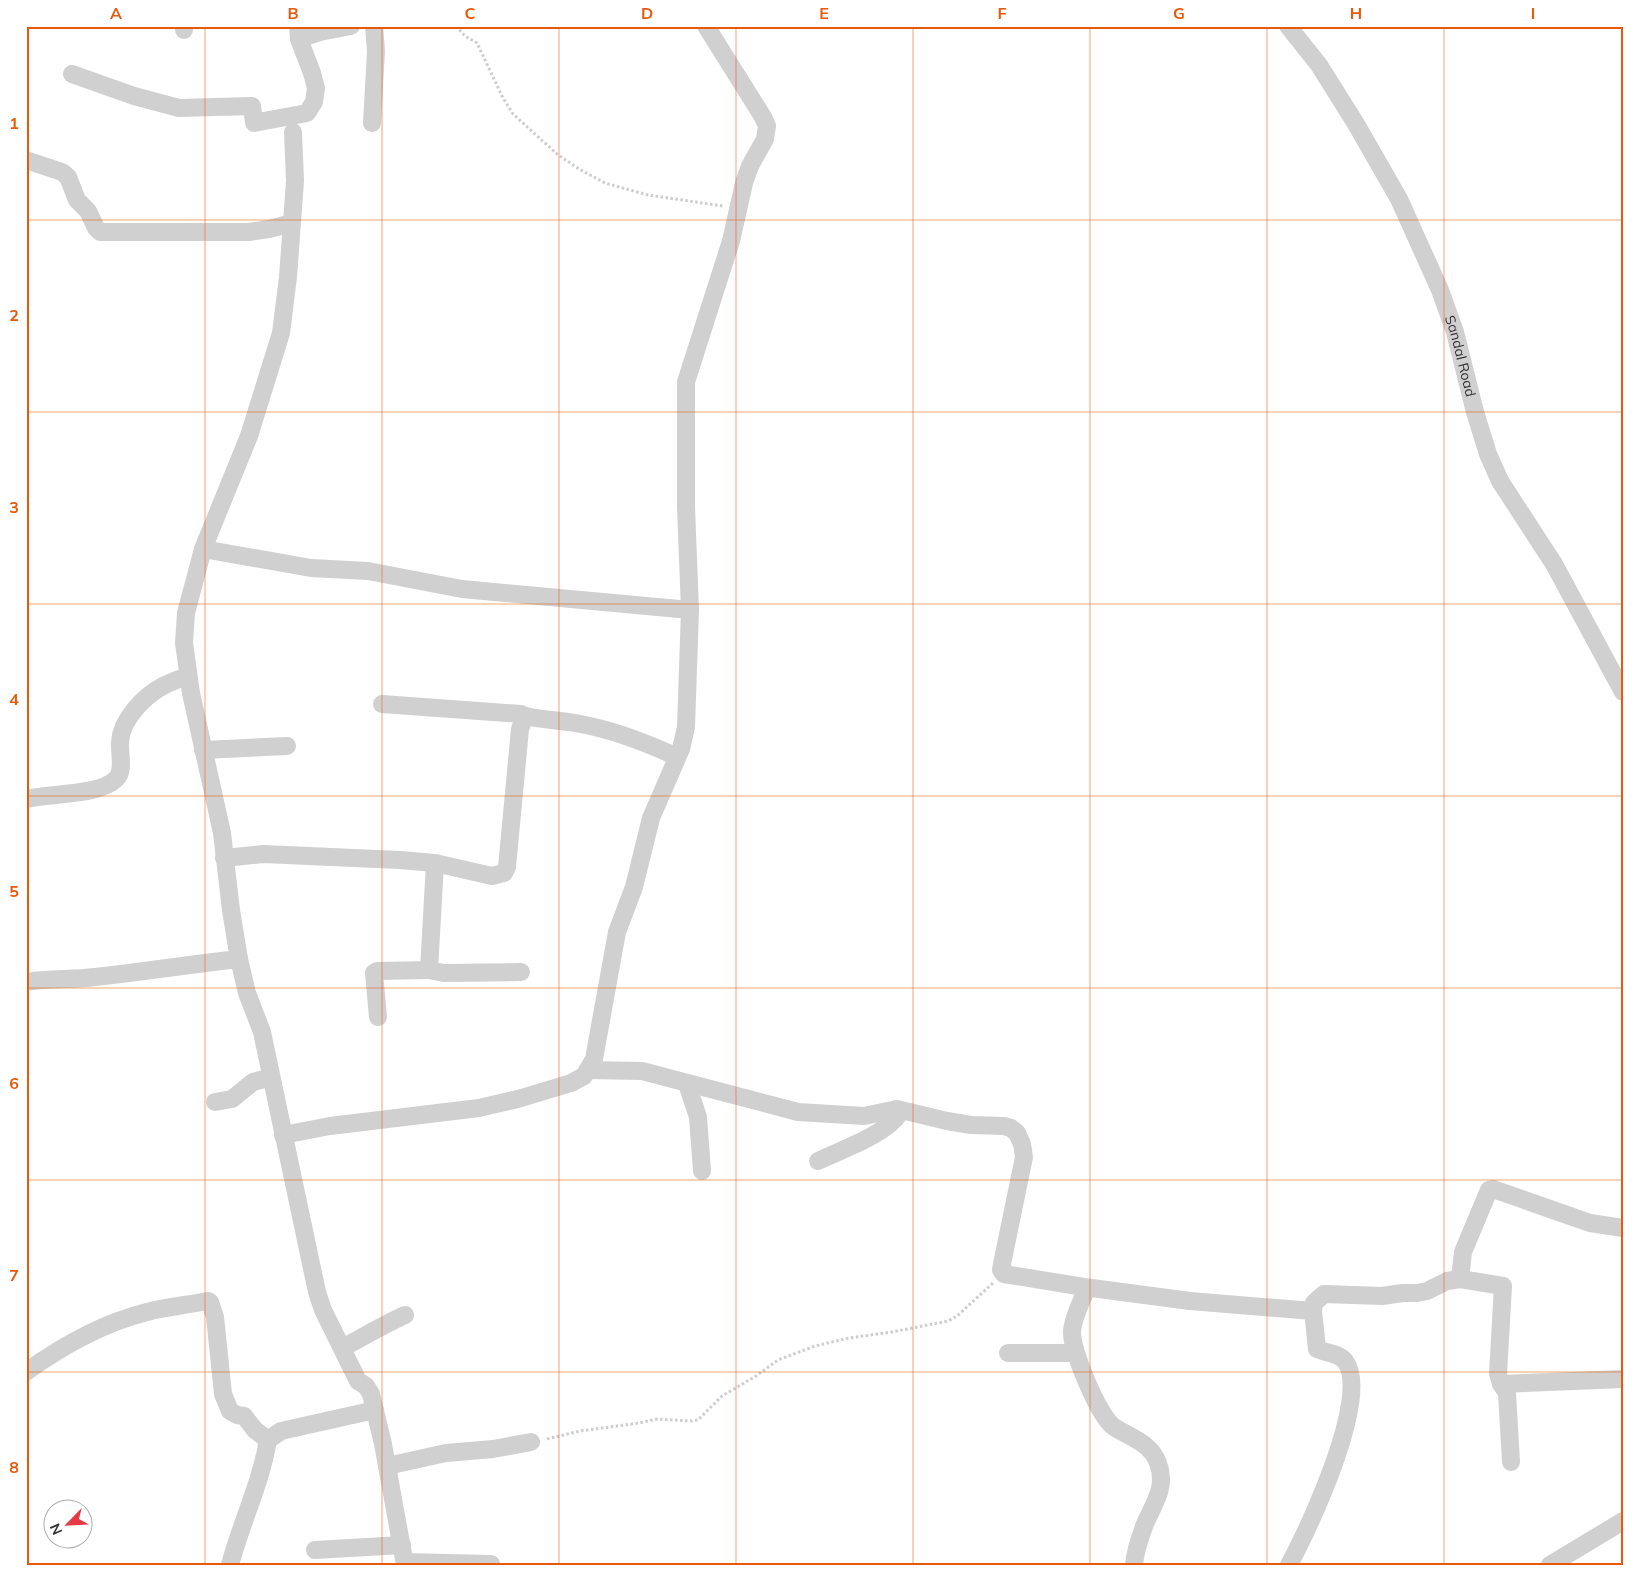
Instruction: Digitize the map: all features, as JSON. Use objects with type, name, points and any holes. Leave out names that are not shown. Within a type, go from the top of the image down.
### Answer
[{"type":"street","points":[[72,74],[134,96],[179,108],[252,106],[254,123],[307,113],[314,102],[316,88],[298,33],[320,32],[351,26]]},
{"type":"street","points":[[372,123],[376,51],[374,26]]},
{"type":"street","points":[[283,1136],[330,1126],[479,1108],[518,1099],[571,1084],[584,1076],[594,1059],[617,932],[634,888],[651,818],[677,757],[686,727],[690,610],[686,507],[686,382],[728,251],[744,183],[750,166],[765,139],[767,126],[706,26]]},
{"type":"street","name":"Sandal Road","points":[[1288,26],[1324,73],[1399,199],[1440,290],[1455,332],[1475,412],[1488,454],[1500,481],[1554,564],[1623,692]]},
{"type":"street","points":[[293,132],[295,181],[281,332],[249,436],[203,549],[186,613],[184,643],[188,676],[222,833],[239,959],[247,993],[262,1032],[317,1292],[323,1310],[358,1381],[366,1386],[371,1394],[404,1557]]},
{"type":"street","points":[[26,160],[62,172],[68,177],[77,200],[88,210],[100,232],[249,232],[269,230],[292,223]]},
{"type":"street","points":[[203,549],[311,568],[368,571],[462,589],[690,610]]},
{"type":"street","points":[[26,799],[93,789],[106,785],[116,779],[121,771],[120,742],[123,727],[136,709],[153,692],[188,676]]},
{"type":"street","points":[[382,704],[521,714],[576,723],[614,732],[677,757]]},
{"type":"street","points":[[224,858],[263,854],[350,858],[435,863],[492,876],[504,873],[507,867],[520,729],[525,716]]},
{"type":"street","points":[[203,750],[286,746]]},
{"type":"street","points":[[429,970],[435,863]]},
{"type":"street","points":[[26,982],[44,979],[74,980],[239,959]]},
{"type":"street","points":[[378,1017],[374,973],[377,971],[429,970],[444,973],[521,972]]},
{"type":"street","points":[[588,1070],[642,1072],[798,1112],[864,1116],[897,1109],[946,1121],[1011,1128],[1017,1133],[1022,1144],[1024,1157],[1002,1264],[1001,1270],[1003,1273],[1087,1288],[1190,1300],[1313,1310]]},
{"type":"street","points":[[215,1102],[232,1099],[253,1082],[271,1077]]},
{"type":"street","points":[[687,1084],[698,1117],[702,1170]]},
{"type":"street","points":[[818,1161],[879,1133],[895,1120],[899,1114],[897,1109]]},
{"type":"street","points":[[1460,1279],[1463,1252],[1489,1190],[1493,1189],[1590,1223],[1623,1228]]},
{"type":"street","points":[[1290,1565],[1333,1468],[1344,1432],[1351,1399],[1350,1373],[1345,1361],[1338,1355],[1325,1353],[1318,1349],[1313,1310],[1314,1303],[1324,1294],[1382,1296],[1417,1293],[1427,1291],[1447,1281],[1460,1279],[1503,1286],[1498,1374],[1501,1384],[1507,1393],[1511,1462]]},
{"type":"street","points":[[1087,1288],[1072,1329],[1072,1342],[1075,1353],[1103,1416],[1112,1426],[1140,1441],[1152,1453],[1158,1463],[1161,1478],[1159,1495],[1146,1523],[1135,1555],[1134,1565]]},
{"type":"street","points":[[26,1372],[72,1343],[106,1325],[147,1312],[208,1301],[216,1317],[223,1394],[230,1410],[237,1415],[244,1416],[255,1430],[268,1440]]},
{"type":"street","points":[[342,1348],[405,1315]]},
{"type":"street","points":[[1008,1353],[1075,1353]]},
{"type":"street","points":[[1501,1384],[1623,1379]]},
{"type":"street","points":[[230,1565],[236,1541],[265,1458],[268,1440],[281,1431],[375,1410]]},
{"type":"street","points":[[387,1466],[446,1453],[493,1449],[531,1442]]},
{"type":"street","points":[[1550,1565],[1623,1521]]},
{"type":"street","points":[[315,1550],[491,1564]]},
{"type":"path","points":[[456,26],[465,36],[477,43],[503,98],[513,114],[545,145],[579,169],[605,183],[648,194],[738,208]]},
{"type":"path","points":[[531,1442],[580,1431],[657,1419],[690,1422],[698,1420],[722,1396],[756,1376],[778,1360],[815,1346],[849,1338],[948,1321],[957,1316],[1003,1273]]}]
